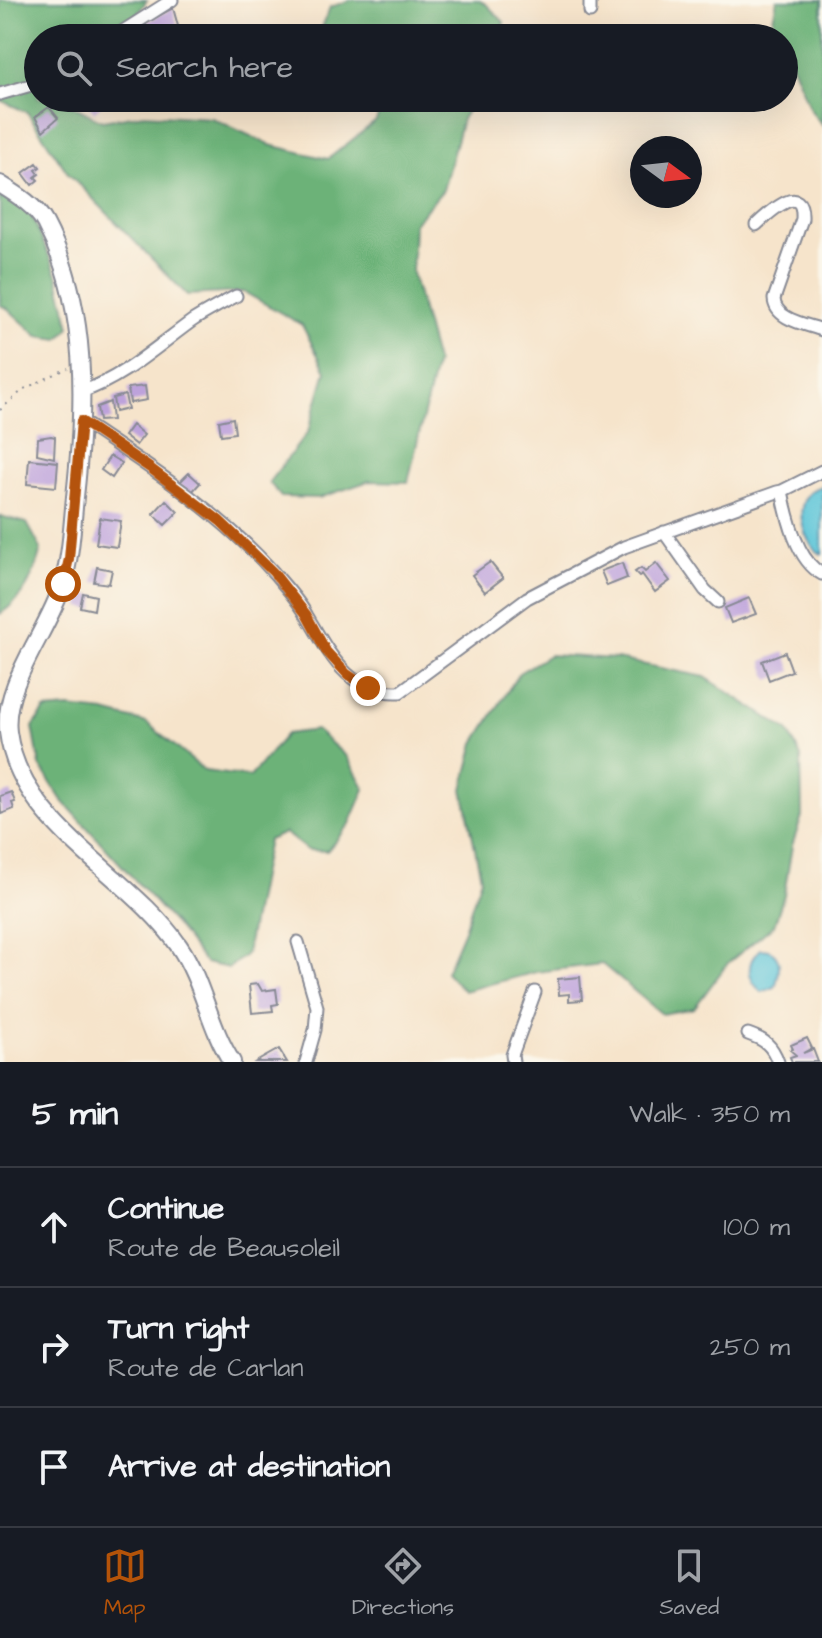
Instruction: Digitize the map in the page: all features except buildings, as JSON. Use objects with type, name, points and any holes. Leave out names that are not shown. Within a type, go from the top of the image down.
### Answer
[{"type":"street","points":[[134,24],[172,0]]},
{"type":"street","points":[[0,94],[24,87]]},
{"type":"street","points":[[0,184],[35,210],[45,223],[78,321],[81,392],[69,559],[53,610],[15,685],[7,729],[12,753],[32,794],[50,816],[158,919],[181,948],[232,1062]]},
{"type":"street","points":[[756,225],[782,203],[798,203],[803,209],[774,306],[790,318],[822,330]]},
{"type":"street","points":[[81,392],[103,385],[192,322],[236,296]]},
{"type":"street","points":[[81,421],[220,521],[273,572],[306,614],[326,651],[347,674],[368,688],[384,693],[400,692],[527,598],[624,547],[782,491],[822,471]]},
{"type":"street","points":[[782,491],[786,511],[806,559],[822,574]]},
{"type":"street","points":[[664,532],[705,590],[718,602]]},
{"type":"street","points":[[298,942],[317,1007],[315,1030],[306,1062]]},
{"type":"street","points":[[513,1062],[512,1055],[535,992]]},
{"type":"street","points":[[748,1034],[765,1040],[773,1048],[778,1062]]},
{"type":"path","points":[[0,410],[24,389],[80,363]]},
{"type":"green space","points":[[0,0],[147,0],[131,24],[24,24],[24,111],[0,100]]},
{"type":"green space","points":[[352,0],[478,0],[504,22],[323,24],[330,7]]},
{"type":"green space","points":[[777,0],[822,0],[822,125],[810,109],[798,79],[798,24],[775,24],[773,19]]},
{"type":"green space","points":[[27,112],[85,112],[102,121],[144,114],[212,118],[270,145],[328,159],[376,121],[379,112],[466,112],[443,190],[414,223],[412,273],[436,362],[408,482],[369,481],[319,498],[281,497],[269,482],[308,432],[326,371],[302,325],[244,292],[187,295],[68,173]]},
{"type":"green space","points":[[0,196],[30,212],[57,274],[70,327],[59,339],[38,336],[0,305]]},
{"type":"green space","points":[[0,516],[27,523],[41,549],[27,586],[16,601],[0,614]]},
{"type":"green space","points":[[549,655],[617,659],[705,677],[788,731],[801,757],[802,816],[774,925],[728,963],[694,1008],[662,1014],[602,964],[536,972],[464,991],[446,972],[481,878],[463,789],[475,743],[519,673]]},
{"type":"green space","points":[[69,708],[105,712],[147,723],[205,771],[250,777],[286,734],[316,730],[347,757],[365,789],[350,824],[327,851],[307,850],[285,833],[268,840],[246,954],[229,968],[205,963],[174,923],[61,799],[40,766],[33,727],[45,710]]},
{"type":"water","points":[[822,486],[822,554],[815,549],[804,531],[802,509],[811,491]]},
{"type":"water","points":[[760,949],[773,952],[779,967],[775,987],[762,992],[753,982],[750,971],[752,960]]},
{"type":"route","points":[[63,584],[69,559],[81,421],[220,521],[273,572],[306,614],[326,651],[347,674],[368,688]]}]
